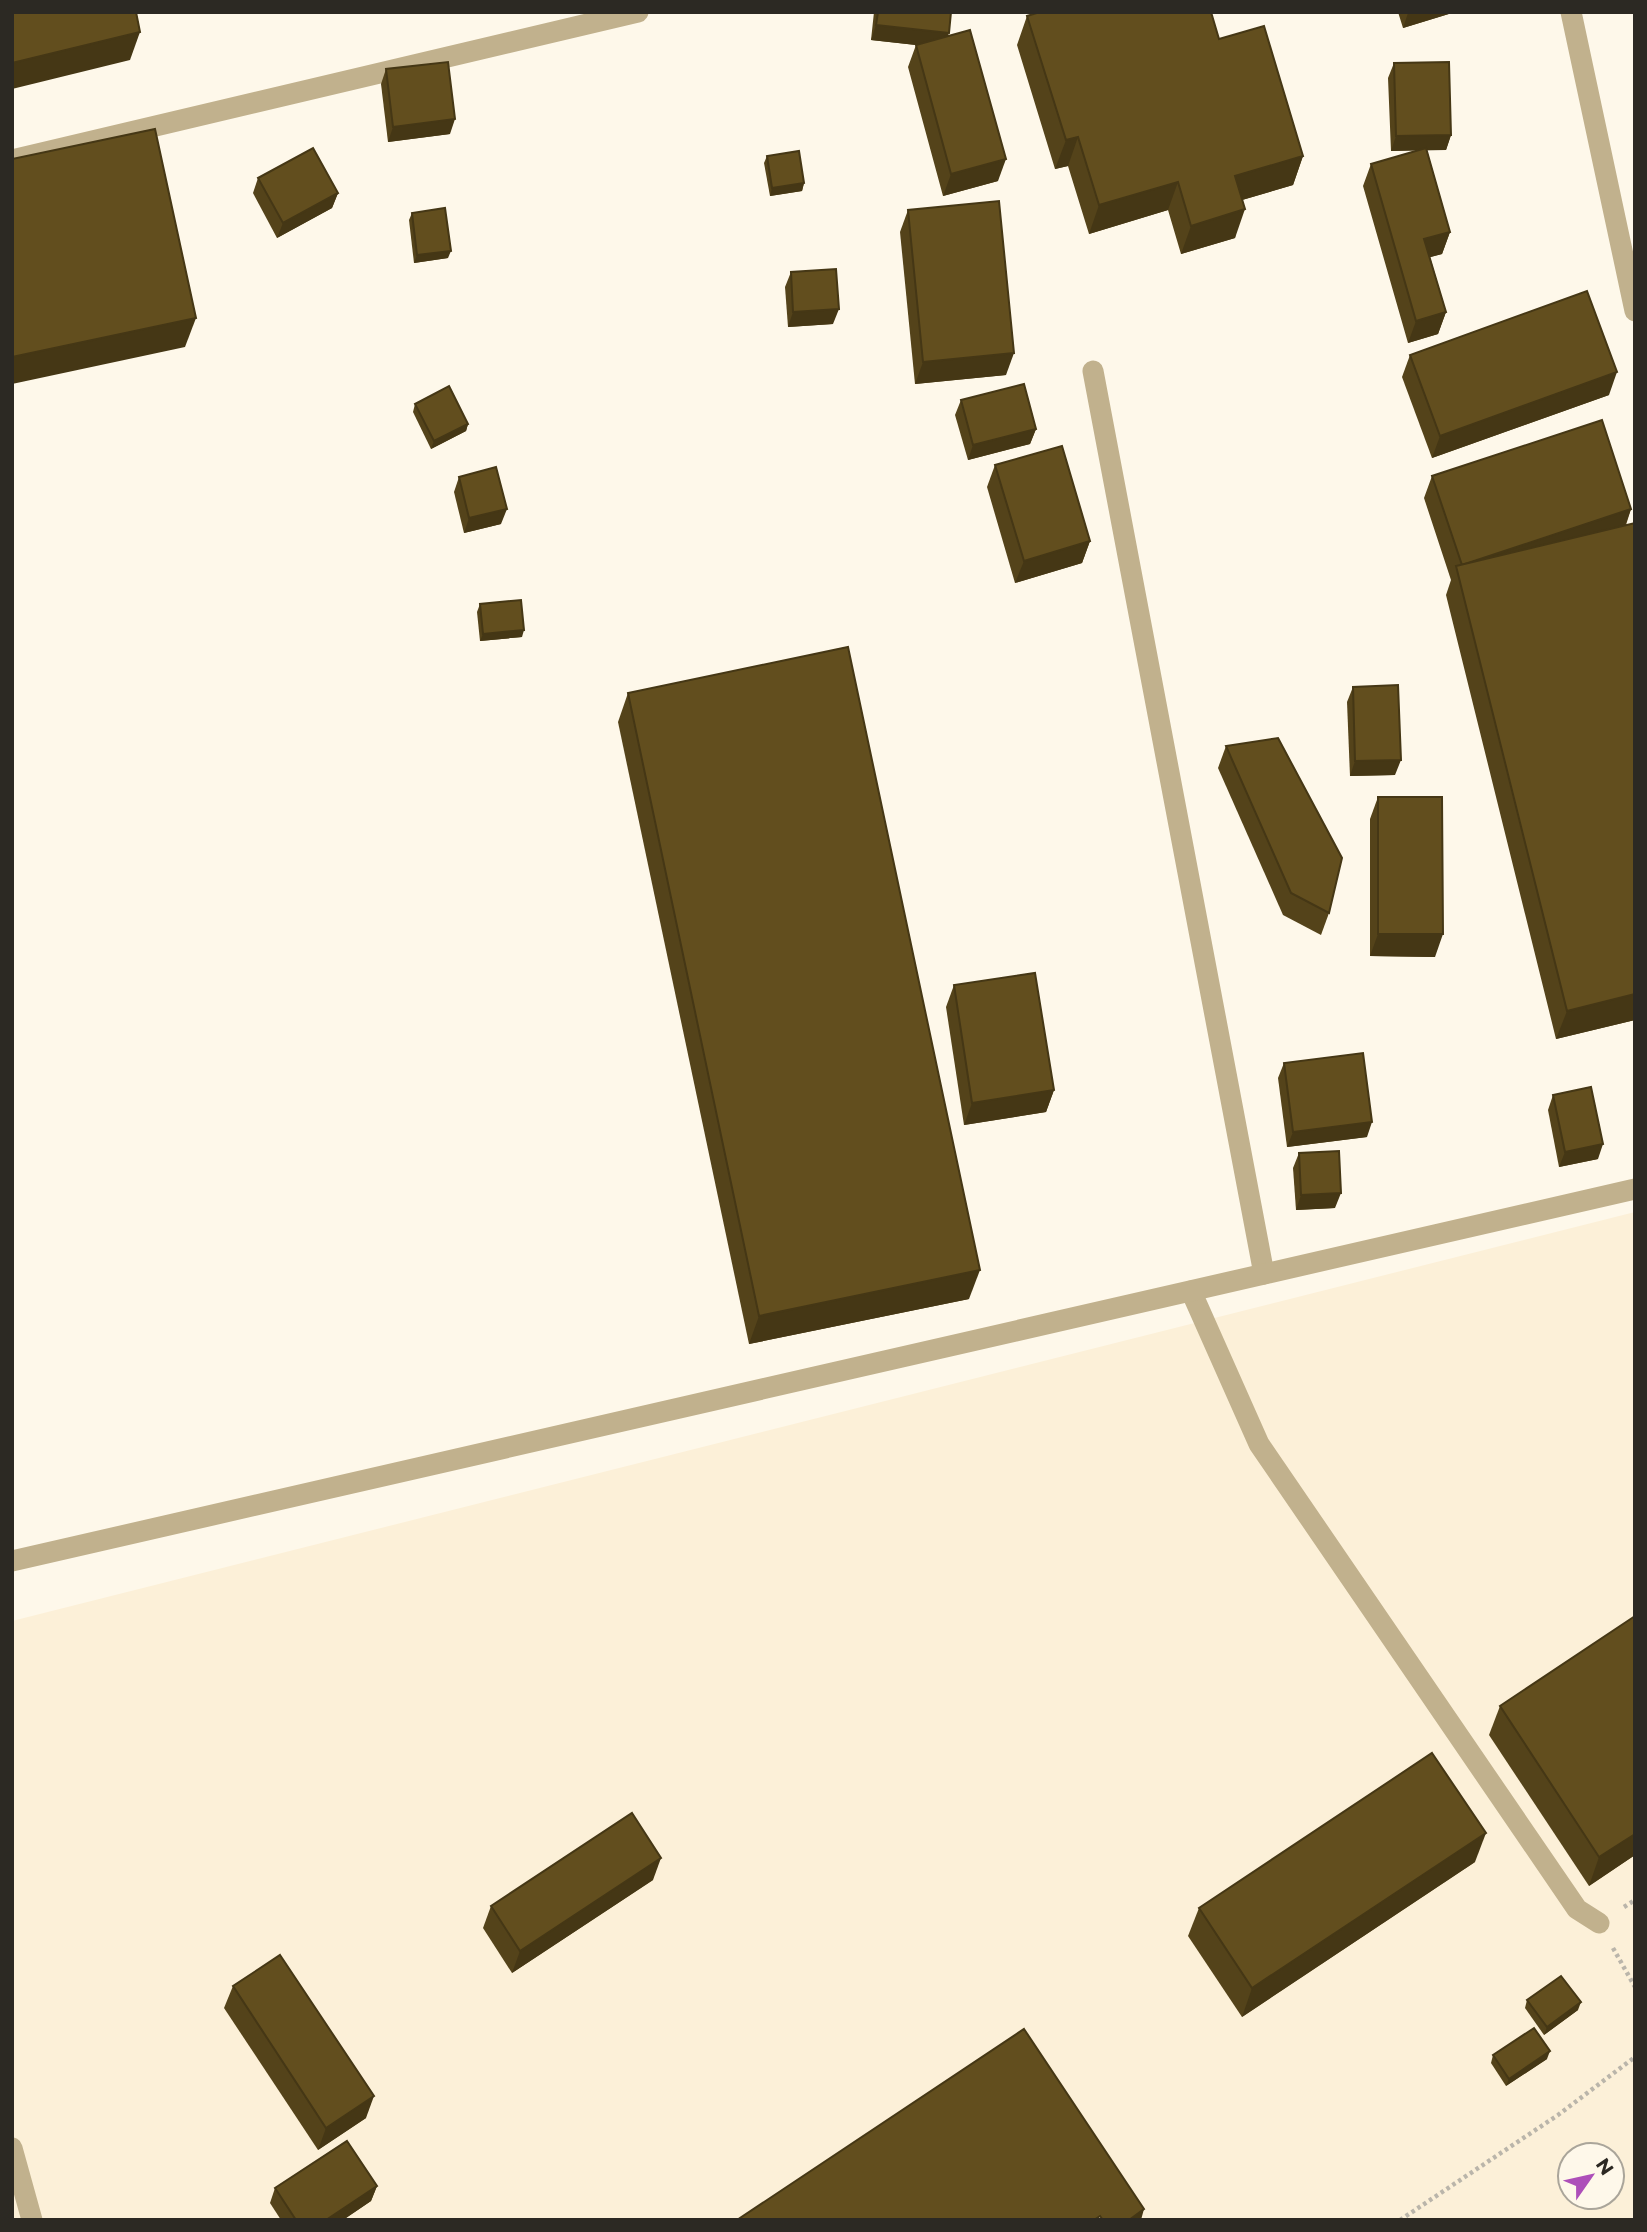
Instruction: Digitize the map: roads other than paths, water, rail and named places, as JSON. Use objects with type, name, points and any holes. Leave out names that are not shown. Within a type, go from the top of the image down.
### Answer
[{"type":"street","points":[[12,160],[638,12]]},
{"type":"street","points":[[1571,12],[1635,311]]},
{"type":"street","points":[[1093,371],[1264,1274]]},
{"type":"street","points":[[12,1561],[1635,1189]]},
{"type":"street","points":[[1191,1291],[1259,1444],[1577,1909],[1599,1923]]},
{"type":"street","points":[[12,2148],[32,2220]]}]
